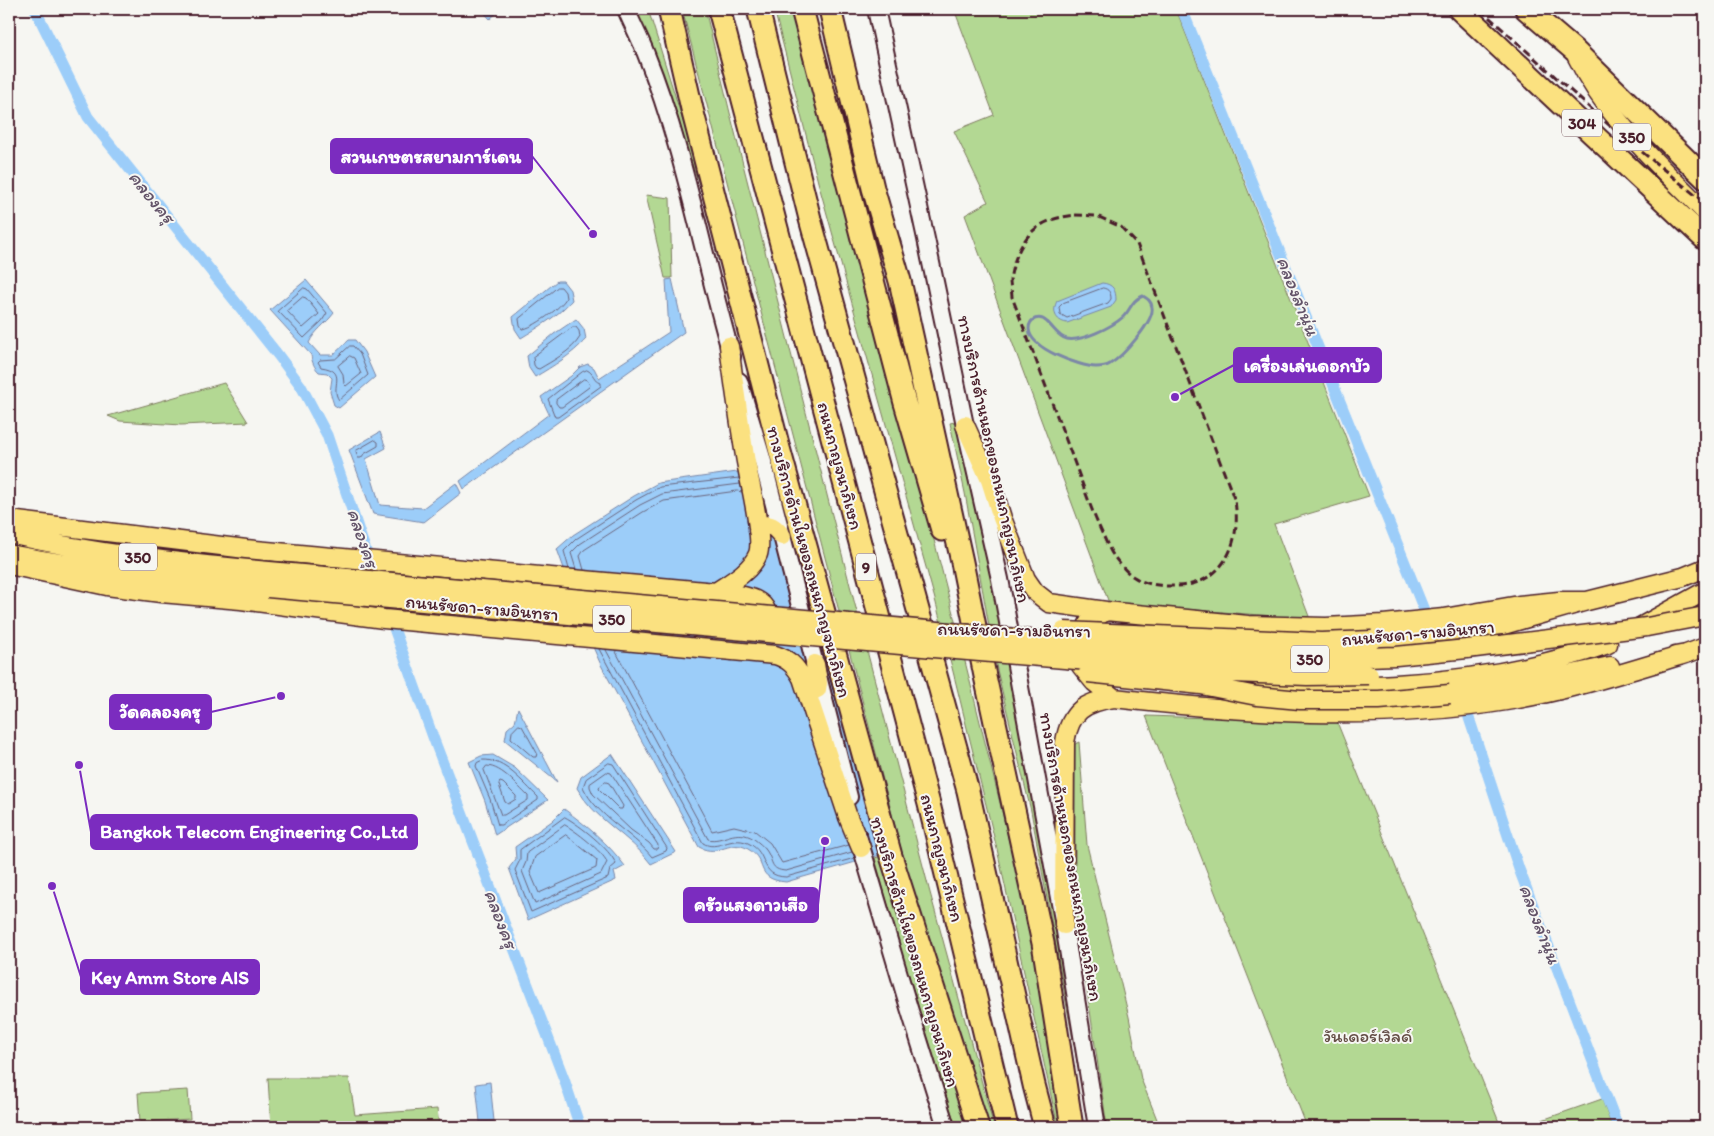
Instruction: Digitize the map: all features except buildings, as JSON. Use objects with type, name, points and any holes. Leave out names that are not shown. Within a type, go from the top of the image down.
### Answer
[{"type":"highway","points":[[655,9],[692,109]]},
{"type":"highway","points":[[669,9],[692,109],[762,454],[978,1127]]},
{"type":"highway","name":"ถนนกาญจนาภิเษก","points":[[719,9],[929,804],[1007,1127]]},
{"type":"highway","name":"ถนนกาญจนาภิเษก","points":[[758,9],[810,219],[968,791],[1045,1127]]},
{"type":"highway","points":[[802,9],[905,403],[985,676]]},
{"type":"highway","points":[[830,9],[873,188],[900,281],[962,562],[1043,943],[1072,1127]]},
{"type":"highway","points":[[845,9],[887,185],[900,281]]},
{"type":"highway","name":"304","points":[[1459,9],[1705,239]]},
{"type":"highway","name":"304","points":[[1526,9],[1574,50],[1705,178]]},
{"type":"main road","points":[[626,9],[646,54],[673,135],[729,346],[762,454],[758,552],[750,566],[716,592]]},
{"type":"main road","name":"ทางบริการด้านนอกของถนนกาญจนาภิเษก","points":[[876,9],[1000,579],[1064,925],[1097,1127]]},
{"type":"main road","name":"350","points":[[1574,50],[1591,85],[1612,114],[1644,150],[1705,212]]},
{"type":"main road","points":[[965,425],[990,480],[1026,579],[1035,592],[1049,603],[1248,626],[1326,627],[1444,618],[1519,605],[1559,601],[1587,601]]},
{"type":"main road","name":"ทางบริการด้านในของถนนกาญจนาภิเษก","points":[[762,454],[861,848],[908,1008],[946,1127]]},
{"type":"main road","points":[[9,520],[181,542],[716,592],[754,599],[766,609],[768,616],[764,632],[754,642],[735,650]]},
{"type":"main road","points":[[758,531],[764,525],[770,525],[782,536]]},
{"type":"main road","name":"ถนนรัชดา-รามอินทรา","points":[[9,534],[93,551],[184,563],[269,580],[956,650],[1232,674],[1368,675],[1468,667],[1608,644],[1705,592]]},
{"type":"main road","name":"ถนนรัชดา-รามอินทรา","points":[[9,554],[104,570],[209,583],[269,580],[913,628],[1184,653],[1273,659],[1336,659],[1396,656],[1467,649],[1647,627],[1705,616]]},
{"type":"main road","points":[[9,565],[107,586],[241,600],[384,619],[775,654],[785,658],[798,670],[848,817],[861,848]]},
{"type":"main road","name":"ถนนรัชดา-รามอินทรา","points":[[913,628],[1052,630],[1321,642],[1372,640],[1503,625],[1587,601],[1683,577],[1705,568]]},
{"type":"main road","points":[[507,573],[490,586],[486,600],[492,615],[516,631]]},
{"type":"main road","points":[[1106,611],[1089,622],[1078,644],[1081,666],[1094,682],[1114,698]]},
{"type":"main road","points":[[1177,704],[1212,702],[1288,688],[1402,684],[1476,676],[1558,660],[1608,644]]},
{"type":"main road","name":"ถนนรัชดา-รามอินทรา","points":[[956,650],[1065,669],[1194,684],[1279,699],[1348,701],[1450,694],[1686,654],[1705,646]]},
{"type":"main road","points":[[1064,925],[1065,742],[1073,717],[1090,704],[1114,698],[1330,714],[1376,714],[1442,709],[1506,701],[1579,686],[1686,654]]},
{"type":"main road","points":[[805,686],[813,691],[817,689],[815,664]]},
{"type":"green space","points":[[635,9],[648,9],[692,150],[705,202],[663,78]]},
{"type":"green space","points":[[682,9],[705,9],[846,570],[929,889],[994,1127],[986,1127],[951,1018],[901,849]]},
{"type":"green space","points":[[774,9],[796,9],[954,617],[1001,807],[1030,932],[1067,1127],[1058,1127],[997,849],[936,603],[818,182]]},
{"type":"green space","points":[[954,9],[1176,9],[1369,496],[1274,524],[1310,619],[1109,603],[965,215],[988,202],[954,131],[994,115]]},
{"type":"green space","points":[[646,195],[670,198],[672,278],[665,278]]},
{"type":"green space","points":[[224,383],[248,422],[181,425],[120,421],[108,416]]},
{"type":"green space","points":[[959,421],[999,607],[1093,1127],[1089,1127],[1031,811],[997,670],[965,493],[950,423]]},
{"type":"green space","name":"วันเดอร์เวิลด์","points":[[1146,716],[1337,722],[1501,1127],[1307,1127]]},
{"type":"green space","points":[[1079,742],[1087,845],[1129,1017],[1141,1079],[1160,1127],[1107,1127],[1075,908],[1075,744]]},
{"type":"green space","points":[[884,855],[968,1127],[956,1127],[914,993],[875,858]]},
{"type":"green space","points":[[268,1078],[349,1078],[355,1115],[437,1109],[439,1127],[271,1127]]},
{"type":"green space","points":[[188,1090],[190,1119],[140,1122],[138,1093]]},
{"type":"green space","points":[[1602,1099],[1612,1127],[1522,1127]]},
{"type":"water","points":[[481,9],[501,9],[490,19]]},
{"type":"water","points":[[672,279],[684,332],[464,489],[460,481],[549,414],[541,397],[571,376],[580,367],[588,364],[594,368],[599,378],[669,332],[666,280]]},
{"type":"water","points":[[306,280],[334,313],[309,343],[320,355],[333,355],[349,340],[355,340],[364,352],[375,377],[339,408],[334,405],[330,392],[332,378],[327,373],[317,370],[311,355],[270,310]]},
{"type":"water","points":[[557,281],[563,281],[570,290],[572,300],[554,316],[521,338],[515,329],[513,317]]},
{"type":"water","points":[[1102,283],[1111,286],[1114,290],[1116,300],[1111,307],[1067,323],[1057,318],[1055,308],[1057,301]]},
{"type":"water","points":[[576,319],[584,329],[586,339],[568,355],[535,377],[529,368],[527,356]]},
{"type":"water","points":[[380,432],[386,448],[366,459],[380,505],[423,508],[456,483],[461,493],[424,522],[373,514],[349,450]]},
{"type":"water","points":[[737,472],[795,480],[901,849],[786,882],[769,877],[754,854],[742,846],[730,846],[719,850],[706,850],[699,847],[601,665],[589,638],[557,549],[573,535],[658,483]]},
{"type":"water","points":[[518,708],[557,782],[505,740],[507,729],[515,722]]},
{"type":"water","points":[[612,754],[676,852],[651,864],[643,854],[584,800],[577,788],[581,777]]},
{"type":"water","points":[[493,755],[515,768],[548,800],[495,835],[485,801],[469,762],[481,756]]},
{"type":"water","points":[[564,809],[597,835],[625,866],[614,872],[616,880],[528,920],[509,868],[516,859],[515,847],[552,821]]},
{"type":"water","points":[[490,1082],[494,1121],[480,1122],[476,1084]]},
{"type":"waterway","name":"คลองครุ","points":[[35,9],[88,117],[278,355],[301,386],[327,435],[360,534],[433,737],[564,1079],[580,1127]]},
{"type":"waterway","name":"คลองลำนุ่น","points":[[1182,9],[1424,610]]},
{"type":"waterway","points":[[1143,296],[1151,303],[1152,313],[1137,338],[1110,364],[1098,367],[1068,360],[1046,350],[1031,336],[1029,325],[1038,318],[1047,322],[1064,338],[1073,339],[1088,336],[1118,321],[1126,314],[1136,300],[1143,296]]},
{"type":"waterway","name":"คลองลำนุ่น","points":[[1469,718],[1519,869],[1618,1127]]},
{"type":"railway","points":[[1480,9],[1610,126],[1705,203]]},
{"type":"railway","points":[[1075,215],[1097,216],[1121,227],[1137,244],[1235,501],[1235,534],[1231,548],[1224,561],[1215,572],[1203,580],[1188,585],[1162,586],[1142,581],[1128,573],[1112,553],[1092,509],[1012,297],[1010,281],[1013,266],[1027,237],[1032,231],[1046,222],[1075,215]]},
{"type":"place","name":"สวนเกษตรสยามการ์เดน","points":[[593,234]]},
{"type":"place","name":"เครื่องเล่นดอกบัว","points":[[1175,397]]},
{"type":"place","name":"วัดคลองครุ","points":[[281,696]]},
{"type":"place","name":"Bangkok Telecom Engineering Co.,Ltd","points":[[79,765]]},
{"type":"place","name":"ครัวแสงดาวเสือ","points":[[825,841]]},
{"type":"place","name":"Key Amm Store AIS","points":[[52,886]]}]
